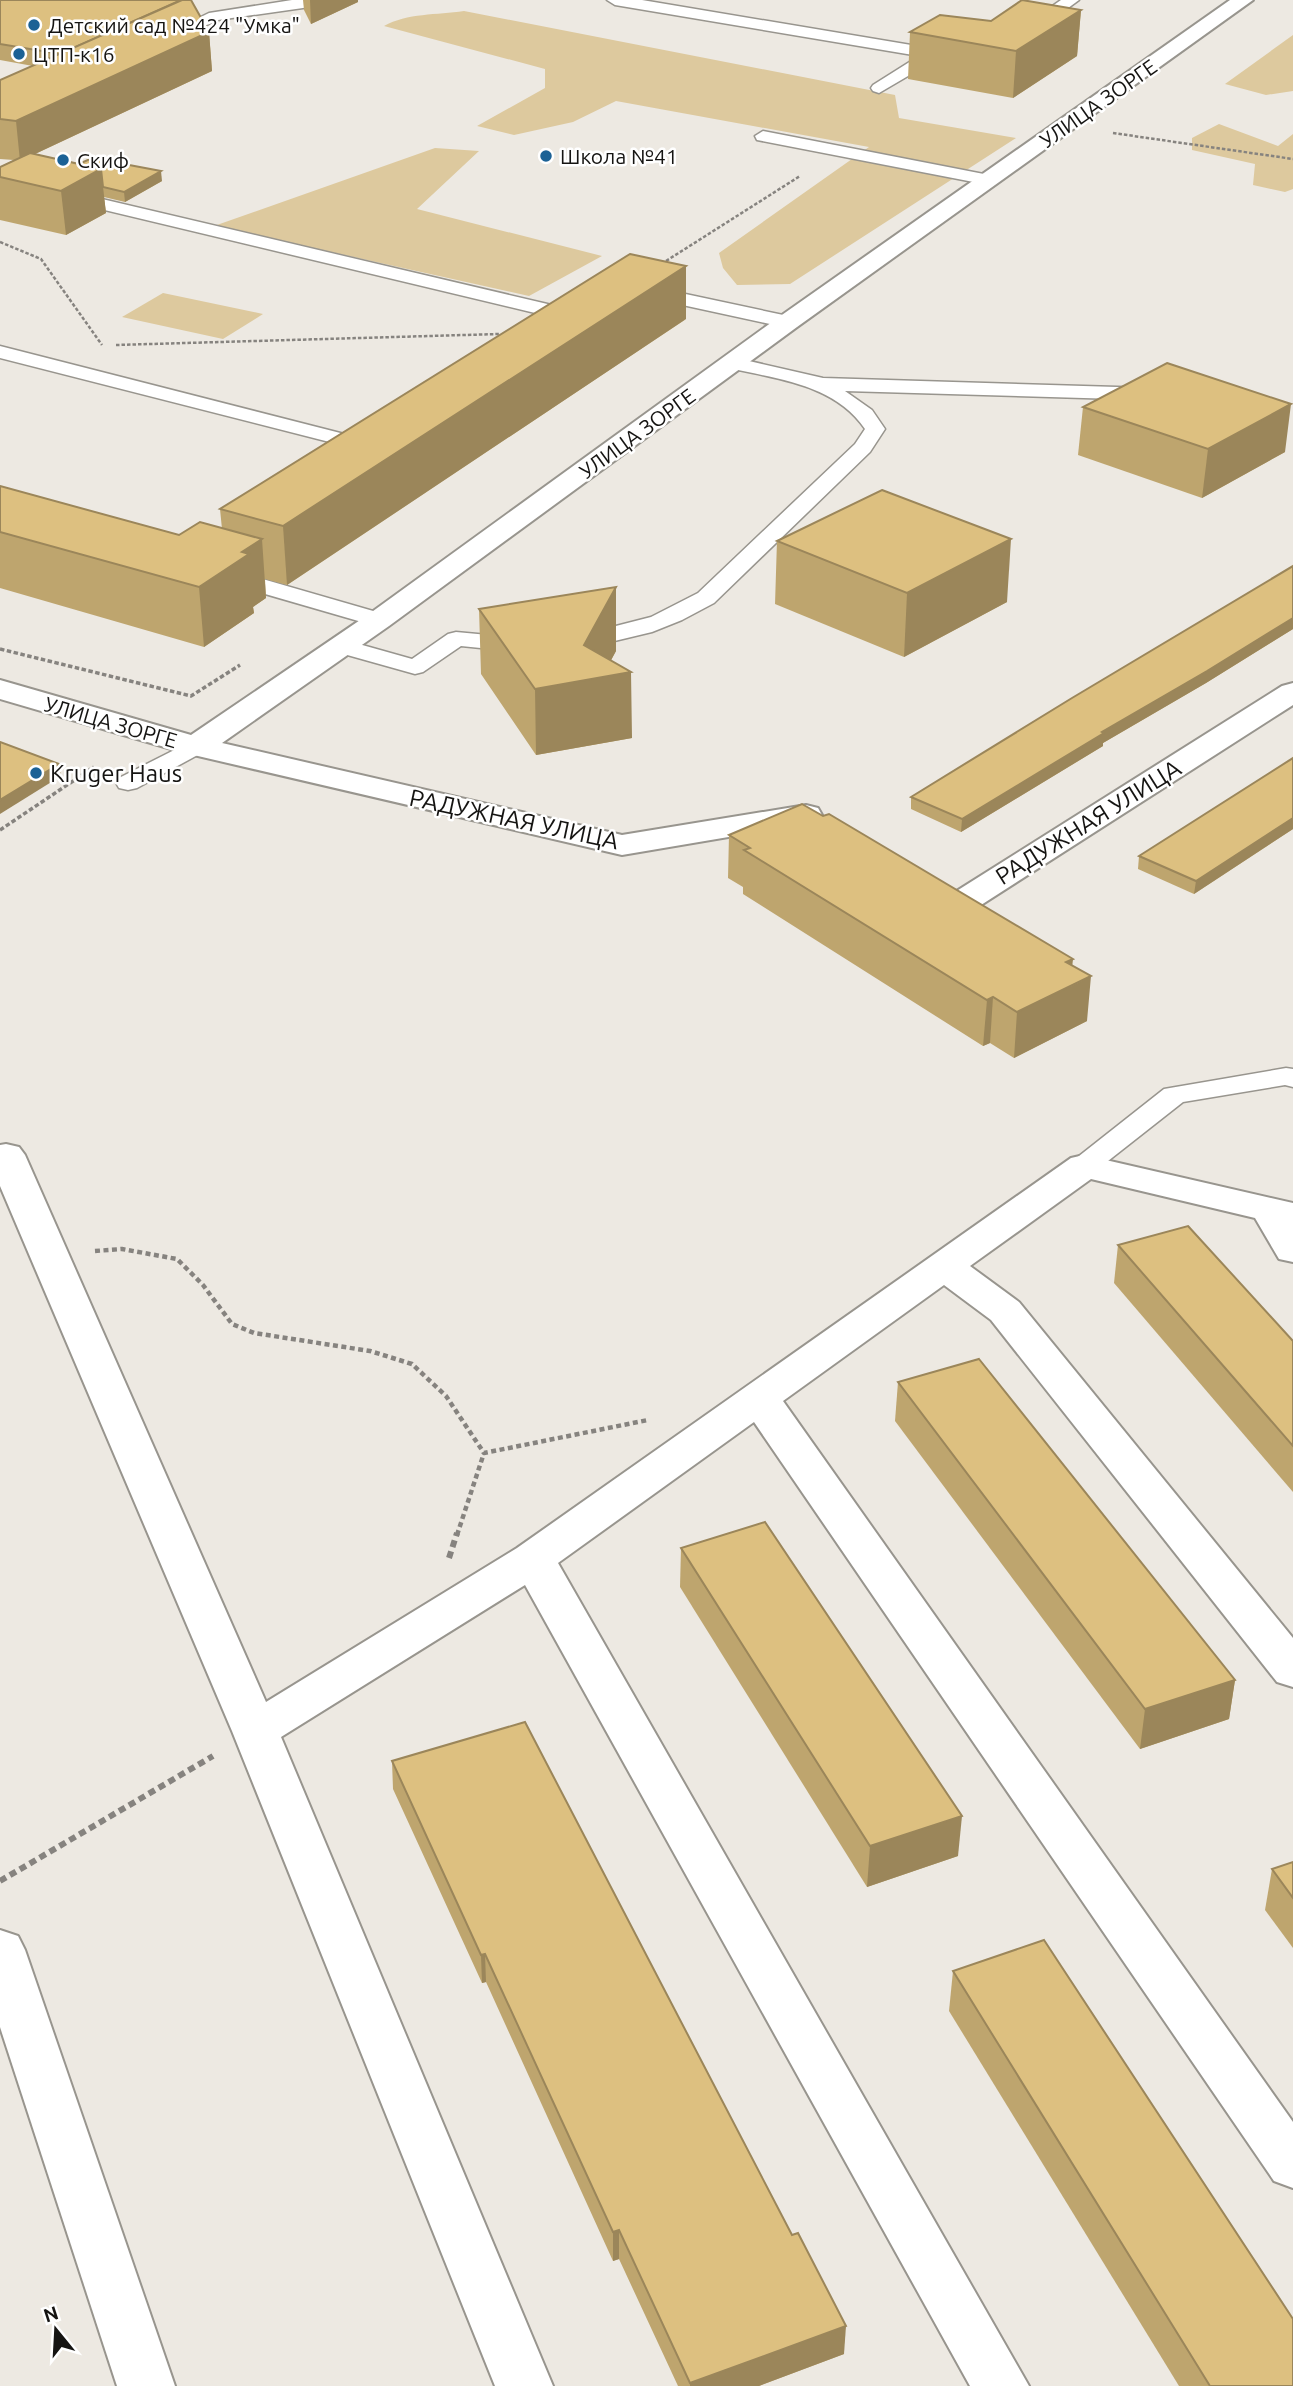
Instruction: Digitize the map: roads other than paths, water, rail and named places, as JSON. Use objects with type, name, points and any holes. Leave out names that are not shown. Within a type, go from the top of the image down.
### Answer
[{"type":"street","name":"УЛИЦА ЗОРГЕ","points":[[0,690],[196,747],[379,620],[788,322],[1243,0]]},
{"type":"street","name":"РАДУЖНАЯ УЛИЦА","points":[[898,872],[955,907],[1293,692]]},
{"type":"street","name":"РАДУЖНАЯ УЛИЦА","points":[[196,747],[622,845],[806,815],[829,830]]},
{"type":"street","points":[[0,1156],[6,1155],[256,1731],[524,2386]]},
{"type":"street","points":[[256,1731],[533,1559],[1084,1166],[1282,1213],[1293,1250]]},
{"type":"street","points":[[945,1266],[1005,1311],[1293,1670]]},
{"type":"street","points":[[760,1399],[1293,2165]]},
{"type":"street","points":[[533,1559],[1000,2386]]},
{"type":"street","points":[[0,1950],[146,2386]]},
{"type":"lane","points":[[151,45],[214,16],[324,0]]},
{"type":"lane","points":[[615,0],[958,58]]},
{"type":"lane","points":[[1015,39],[1071,0]]},
{"type":"lane","points":[[879,88],[934,54]]},
{"type":"lane","points":[[763,136],[989,180]]},
{"type":"lane","points":[[0,180],[556,313]]},
{"type":"lane","points":[[629,288],[788,322]]},
{"type":"lane","points":[[522,334],[575,300]]},
{"type":"lane","points":[[0,352],[353,442]]},
{"type":"lane","points":[[732,363],[823,384],[1143,393],[1176,398]]},
{"type":"lane","points":[[341,646],[415,667],[456,639],[546,648],[645,628],[677,616],[706,598],[863,448],[875,429],[865,414],[823,384]]},
{"type":"lane","points":[[330,457],[375,428]]},
{"type":"lane","points":[[207,570],[379,620]]},
{"type":"lane","points":[[128,783],[196,747]]},
{"type":"lane","points":[[1084,1166],[1174,1095],[1291,1075]]},
{"type":"place","name":"Детский сад №424 \"Умка\"","points":[[34,25]]},
{"type":"place","name":"ЦТП-к16","points":[[19,54]]},
{"type":"place","name":"Школа №41","points":[[546,156]]},
{"type":"place","name":"Скиф","points":[[63,160]]},
{"type":"place","name":"Kruger Haus","points":[[36,773]]}]
